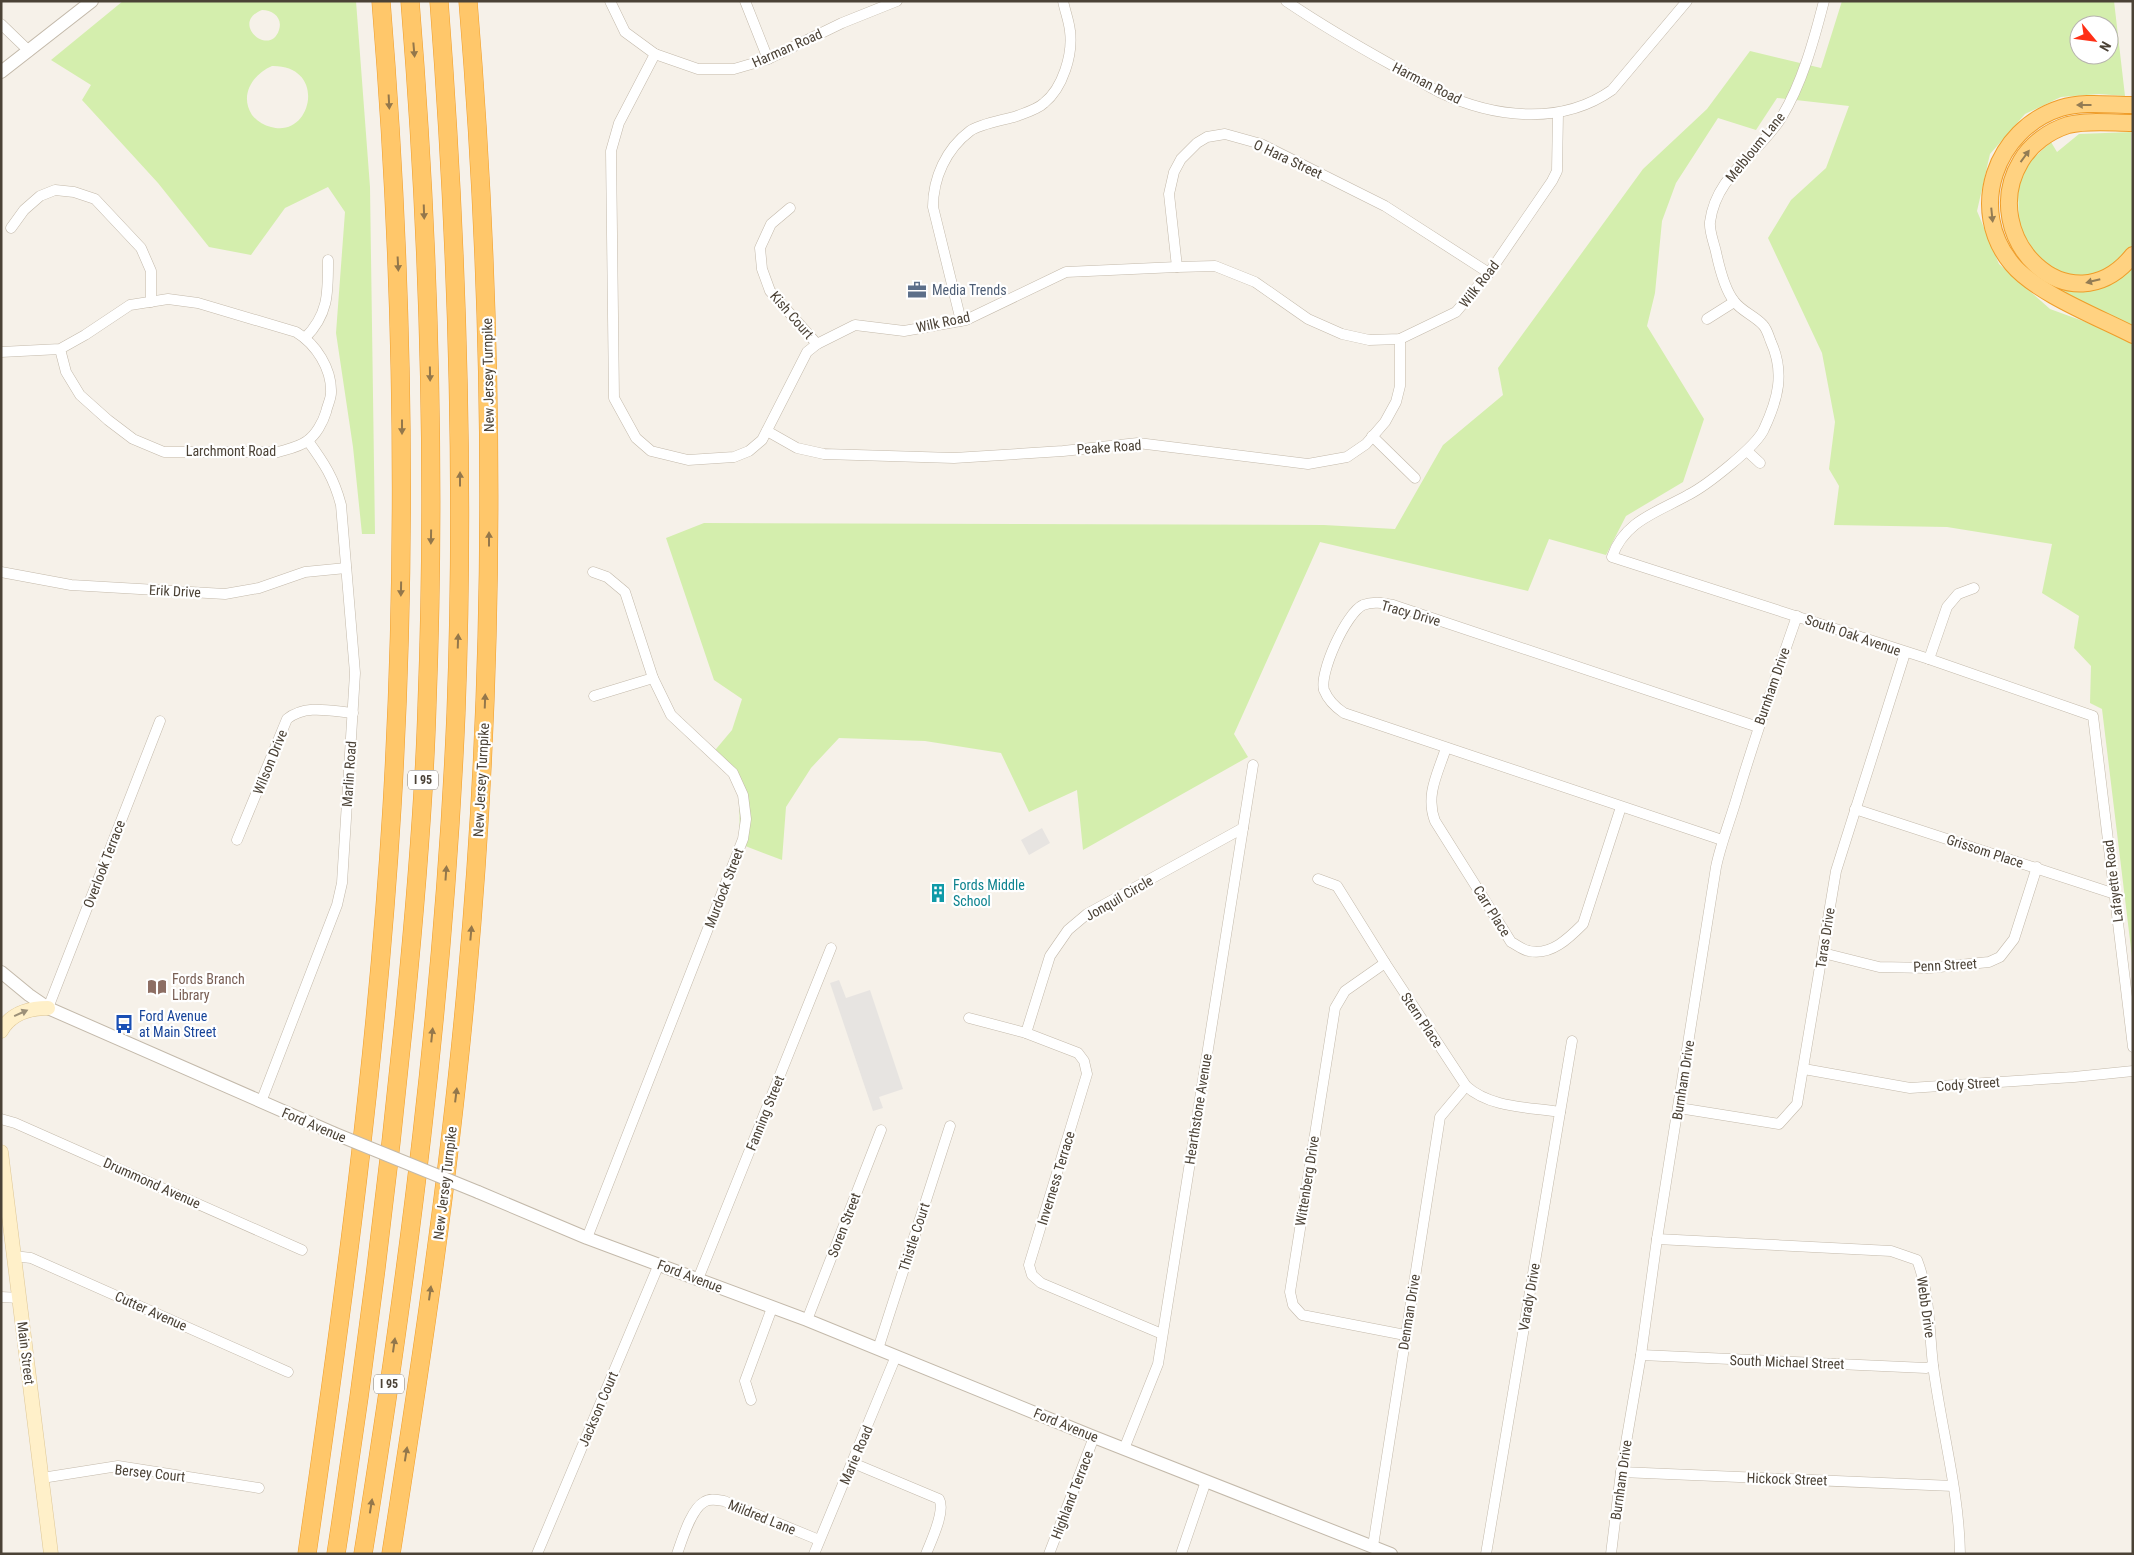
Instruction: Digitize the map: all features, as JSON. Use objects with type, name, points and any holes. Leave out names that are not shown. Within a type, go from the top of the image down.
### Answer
[{"type":"highway","name":"I 95","points":[[307,1554],[333,1372],[369,1080],[386,898],[397,709],[402,541],[400,324],[389,109],[381,1]]},
{"type":"highway","name":"I 95","points":[[336,1554],[358,1406],[393,1126],[416,898],[427,710],[431,518],[429,314],[423,184],[410,1]]},
{"type":"highway","name":"New Jersey Turnpike","points":[[363,1554],[398,1319],[423,1117],[446,884],[456,712],[460,518],[458,314],[453,206],[439,1]]},
{"type":"highway","name":"New Jersey Turnpike","points":[[391,1554],[431,1287],[459,1063],[474,892],[485,707],[489,519],[487,329],[481,184],[468,1]]},
{"type":"highway","points":[[2133,105],[2076,105],[2062,108],[2036,120],[2022,130],[2004,152],[1997,165],[1990,198],[1993,227],[1998,242],[2013,265],[2023,275],[2054,295],[2133,335]]},
{"type":"highway","points":[[2133,123],[2081,123],[2068,125],[2046,136],[2025,155],[2017,167],[2012,181],[2008,208],[2014,235],[2021,248],[2038,268],[2059,280],[2076,283],[2094,282],[2117,271],[2133,255]]},
{"type":"main road","points":[[1,1031],[9,1020],[19,1013],[32,1009],[48,1008]]},
{"type":"main road","name":"Main Street","points":[[1,1152],[51,1554]]},
{"type":"street","points":[[1,72],[92,1]]},
{"type":"street","name":"Harman Road","points":[[610,1],[625,32],[655,54],[698,69],[734,70],[768,59],[842,23],[897,1]]},
{"type":"street","points":[[745,1],[768,59]]},
{"type":"street","points":[[961,321],[933,207],[933,195],[940,168],[948,155],[970,130],[1019,115],[1044,104],[1067,71],[1071,32],[1063,1]]},
{"type":"street","name":"Harman Road","points":[[1286,1],[1336,34],[1439,92],[1463,102],[1514,114],[1558,113],[1585,106],[1612,90],[1687,1]]},
{"type":"street","name":"Melbloum Lane","points":[[1612,557],[1616,547],[1633,525],[1648,515],[1691,494],[1747,452],[1763,432],[1777,398],[1778,358],[1764,326],[1734,302],[1719,267],[1710,224],[1717,198],[1732,172],[1758,147],[1781,118],[1798,81],[1824,1]]},
{"type":"street","points":[[1,24],[29,51]]},
{"type":"street","name":"Wilk Road","points":[[655,54],[619,123],[610,151],[614,398],[636,438],[651,451],[688,460],[740,456],[757,445],[767,431],[807,352],[817,344],[855,325],[904,331],[966,320],[1066,272],[1215,266],[1255,282],[1308,319],[1342,334],[1369,340],[1400,339],[1456,312],[1489,273],[1557,171],[1558,113]]},
{"type":"street","name":"O Hara Street","points":[[1177,267],[1169,194],[1174,172],[1181,159],[1196,143],[1207,137],[1225,134],[1261,144],[1385,206],[1489,273]]},
{"type":"street","points":[[11,228],[24,210],[40,196],[56,190],[74,192],[95,198],[142,248],[151,272],[151,302]]},
{"type":"street","name":"Kish Court","points":[[790,208],[771,224],[760,248],[762,269],[770,291],[817,344]]},
{"type":"street","points":[[305,338],[323,315],[328,292],[328,260]]},
{"type":"street","points":[[1,352],[60,349],[130,305],[168,299],[198,303],[296,332],[305,338],[322,358],[329,376],[331,394],[324,420],[308,441]]},
{"type":"street","points":[[1707,319],[1734,302]]},
{"type":"street","name":"Peake Road","points":[[767,431],[797,448],[824,454],[954,458],[1063,451],[1138,443],[1308,464],[1346,457],[1366,444],[1385,422],[1396,402],[1400,386],[1400,339]]},
{"type":"street","name":"Larchmont Road","points":[[60,349],[66,372],[80,395],[133,439],[149,447],[164,452],[278,452],[308,441]]},
{"type":"street","points":[[1372,436],[1415,478]]},
{"type":"street","name":"Marlin Road","points":[[261,1102],[337,906],[342,883],[355,673],[341,505],[329,470],[308,441]]},
{"type":"street","points":[[1747,452],[1760,463]]},
{"type":"street","name":"South Oak Avenue","points":[[1612,557],[1797,616],[1905,653],[1929,659],[2093,716]]},
{"type":"street","name":"Erik Drive","points":[[1,572],[71,585],[225,594],[259,588],[304,572],[346,568]]},
{"type":"street","name":"Murdock Street","points":[[587,1238],[743,839],[746,819],[743,795],[732,773],[671,715],[653,678],[625,592],[607,577],[593,572]]},
{"type":"street","points":[[1929,659],[1947,607],[1958,594],[1974,588]]},
{"type":"street","name":"Tracy Drive","points":[[1722,840],[1344,713],[1332,704],[1324,689],[1324,674],[1340,635],[1351,617],[1362,606],[1377,602],[1393,605],[1758,727]]},
{"type":"street","name":"Burnham Drive","points":[[1611,1554],[1621,1472],[1641,1356],[1657,1239],[1722,840],[1732,814],[1758,727],[1797,616]]},
{"type":"street","name":"Taras Drive","points":[[1679,1108],[1778,1124],[1797,1104],[1836,872],[1905,653]]},
{"type":"street","points":[[594,696],[653,678]]},
{"type":"street","name":"Wilson Drive","points":[[238,840],[287,719],[296,712],[313,709],[353,713]]},
{"type":"street","name":"Lafayette Road","points":[[2093,716],[2133,1047]]},
{"type":"street","name":"Overlook Terrace","points":[[48,1008],[160,721]]},
{"type":"street","name":"Carr Place","points":[[1446,748],[1431,793],[1430,808],[1435,821],[1511,942],[1528,951],[1548,951],[1569,938],[1583,924],[1621,807]]},
{"type":"street","name":"Hearthstone Avenue","points":[[1124,1449],[1158,1364],[1254,764]]},
{"type":"street","name":"Grissom Place","points":[[1855,808],[2115,894]]},
{"type":"street","name":"Jonquil Circle","points":[[1026,1033],[1050,956],[1068,930],[1087,914],[1243,828]]},
{"type":"street","name":"Penn Street","points":[[1823,953],[1879,967],[1929,968],[1989,962],[2000,957],[2014,939],[2037,867]]},
{"type":"street","name":"Stern Place","points":[[1318,878],[1337,886],[1466,1086],[1477,1096],[1502,1103],[1560,1112]]},
{"type":"street","name":"Fanning Street","points":[[698,1279],[832,948]]},
{"type":"street","name":"Wittenberg Drive","points":[[1385,963],[1345,991],[1335,1008],[1290,1292],[1293,1304],[1302,1315],[1405,1335]]},
{"type":"street","name":"Ford Avenue","points":[[1,972],[48,1008],[333,1133],[587,1238],[807,1320],[1094,1437],[1391,1554]]},
{"type":"street","name":"Inverness Terrace","points":[[969,1018],[1026,1033],[1078,1053],[1084,1061],[1087,1074],[1029,1265],[1032,1275],[1041,1283],[1162,1334]]},
{"type":"street","name":"Varady Drive","points":[[1486,1554],[1572,1041]]},
{"type":"street","name":"Cody Street","points":[[1804,1069],[1910,1088],[2133,1071]]},
{"type":"street","name":"Denman Drive","points":[[1373,1546],[1440,1117],[1466,1086]]},
{"type":"street","name":"Drummond Avenue","points":[[1,1119],[15,1123],[302,1250]]},
{"type":"street","name":"Thistle Court","points":[[878,1349],[950,1126]]},
{"type":"street","name":"Soren Street","points":[[807,1320],[881,1130]]},
{"type":"street","name":"Webb Drive","points":[[1657,1239],[1892,1251],[1917,1260],[1924,1277],[1933,1366],[1953,1486],[1960,1554]]},
{"type":"street","name":"Cutter Avenue","points":[[14,1256],[31,1258],[288,1372]]},
{"type":"street","name":"Jackson Court","points":[[537,1554],[659,1264]]},
{"type":"street","points":[[1,1297],[20,1298]]},
{"type":"street","points":[[751,1400],[745,1381],[772,1308]]},
{"type":"street","name":"Marie Road","points":[[814,1554],[853,1464],[896,1356]]},
{"type":"street","name":"South Michael Street","points":[[1641,1356],[1926,1368],[1933,1366]]},
{"type":"street","name":"Highland Terrace","points":[[1049,1554],[1094,1437]]},
{"type":"street","points":[[853,1464],[938,1499],[941,1503],[941,1511],[926,1554]]},
{"type":"street","name":"Bersey Court","points":[[42,1478],[118,1466],[259,1488]]},
{"type":"street","name":"Hickock Street","points":[[1621,1472],[1953,1486]]},
{"type":"street","points":[[1181,1554],[1206,1481]]},
{"type":"street","name":"Mildred Lane","points":[[676,1554],[696,1509],[704,1501],[712,1500],[724,1501],[819,1540]]},
{"type":"green space","points":[[123,1],[356,1],[370,187],[375,534],[362,534],[353,447],[336,333],[345,212],[328,187],[285,208],[251,255],[209,247],[158,183],[82,100],[91,85],[51,60]],"holes":[[[262,10],[270,11],[280,22],[279,30],[274,38],[268,41],[255,35],[249,23],[253,16]],[[272,66],[290,69],[301,77],[307,88],[308,101],[304,113],[296,122],[285,128],[271,127],[263,124],[252,115],[248,107],[247,100],[250,86],[259,74]]]},
{"type":"green space","points":[[1842,1],[2114,1],[2116,15],[2069,15],[2069,65],[2119,65],[2119,44],[2125,96],[2099,94],[2061,97],[2025,114],[1990,154],[1977,211],[1999,264],[2050,309],[2105,329],[2133,343],[2133,965],[2102,709],[2090,703],[2091,666],[2074,648],[2079,616],[2042,593],[2052,544],[1947,527],[1834,525],[1839,486],[1829,469],[1835,422],[1822,353],[1768,238],[1791,200],[1826,168],[1849,106],[1777,98],[1756,130],[1718,118],[1676,183],[1662,221],[1655,293],[1647,326],[1704,419],[1683,482],[1626,516],[1606,555],[1549,539],[1528,591],[1320,542],[1234,734],[1248,757],[1083,850],[1077,790],[1029,812],[1001,753],[925,741],[839,738],[811,768],[786,807],[782,860],[740,844],[739,787],[711,755],[732,730],[742,699],[714,680],[666,538],[704,523],[1324,525],[1395,529],[1443,445],[1503,395],[1498,368],[1643,169],[1707,109],[1750,51],[1821,68]]},
{"type":"green space","points":[[2131,132],[2133,244],[2131,248],[2109,270],[2084,278],[2061,273],[2040,261],[2019,226],[2018,186],[2027,164],[2051,142],[2057,152],[2079,134]]},
{"type":"green space","points":[[2133,264],[2133,328],[2052,286],[2053,283]]},
{"type":"shaded area","points":[[1042,828],[1050,843],[1029,855],[1021,840]]},
{"type":"shaded area","points":[[839,980],[846,998],[870,990],[903,1089],[879,1097],[883,1108],[873,1111],[830,983]]},
{"type":"place","name":"Media Trends","points":[[917,290]]},
{"type":"place","name":"Fords Middle School","points":[[938,893]]},
{"type":"place","name":"Fords Branch Library","points":[[157,987]]},
{"type":"place","name":"Ford Avenue at Main Street","points":[[124,1024]]}]
